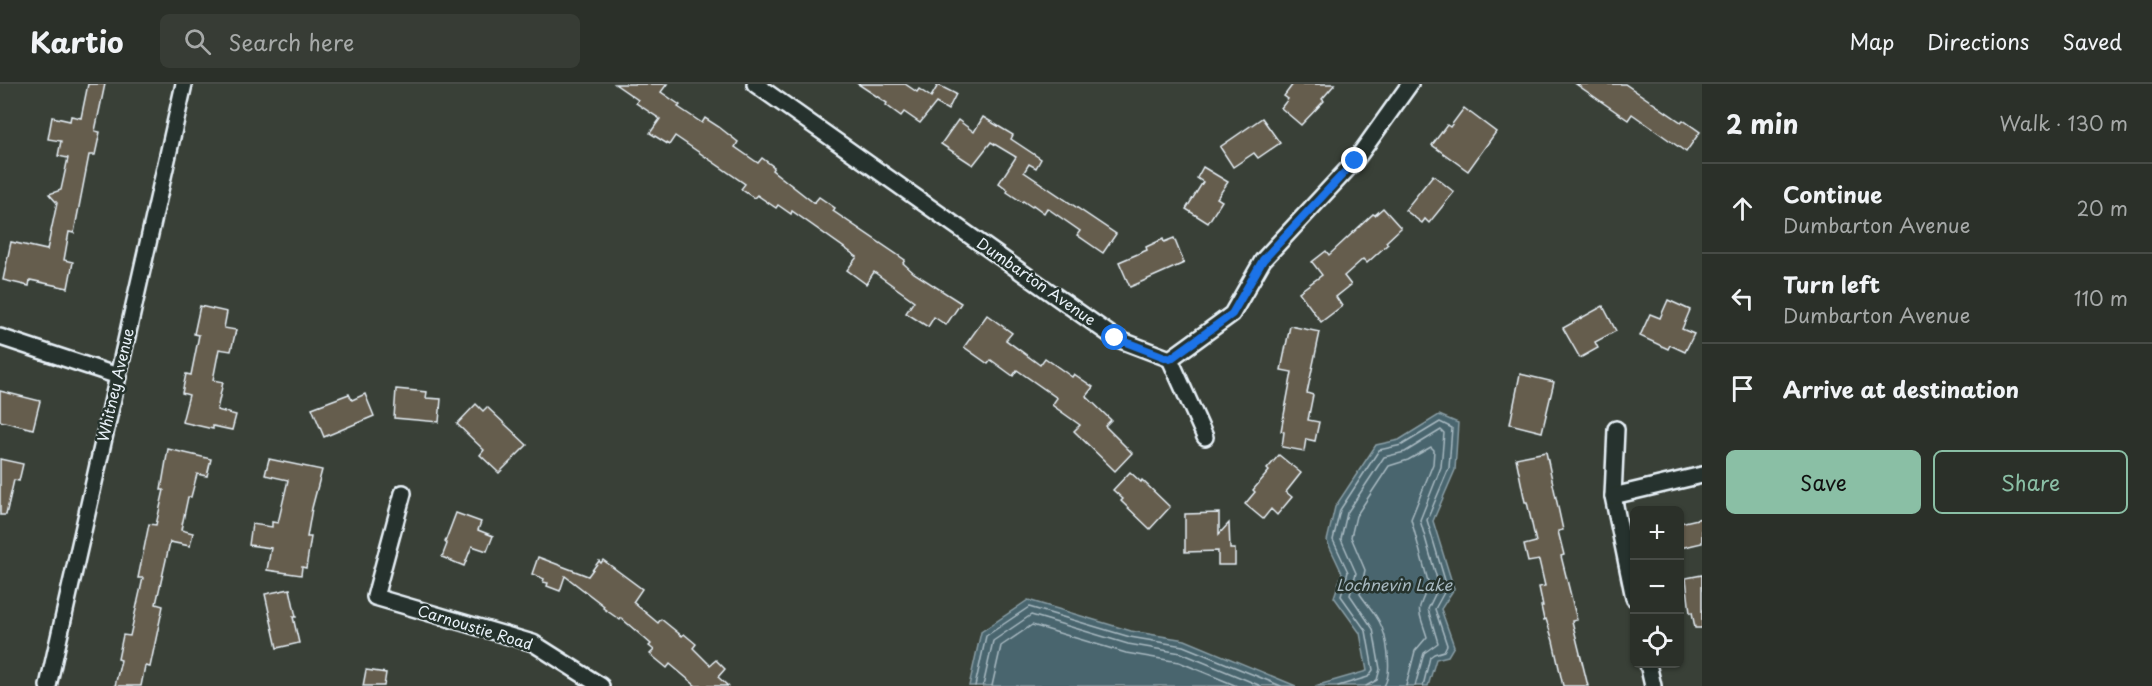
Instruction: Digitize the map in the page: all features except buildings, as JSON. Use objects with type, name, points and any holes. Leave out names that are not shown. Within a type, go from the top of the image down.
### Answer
[{"type":"street","name":"Whitney Avenue","points":[[48,686],[184,84]]},
{"type":"street","name":"Dumbarton Avenue","points":[[755,84],[1115,338],[1170,359]]},
{"type":"street","points":[[1204,437],[1170,359],[1232,314],[1263,260],[1355,161],[1410,84]]},
{"type":"street","points":[[0,337],[118,376]]},
{"type":"street","points":[[1616,429],[1613,496],[1630,575]]},
{"type":"street","points":[[1613,496],[1702,474]]},
{"type":"street","name":"Carnoustie Road","points":[[404,494],[375,597],[533,644],[601,686]]},
{"type":"street","points":[[1649,668],[1653,686]]},
{"type":"water","name":"Lochnevin Lake","points":[[1439,415],[1458,423],[1455,470],[1433,521],[1454,589],[1441,609],[1454,646],[1448,656],[1436,659],[1428,686],[1315,686],[1367,671],[1360,633],[1334,597],[1342,573],[1327,541],[1335,507],[1376,445],[1399,440]]},
{"type":"water","points":[[1028,600],[1131,631],[1185,640],[1296,686],[969,686],[981,632]]},
{"type":"route","points":[[1115,338],[1170,359],[1232,314],[1263,260],[1355,161]]}]
